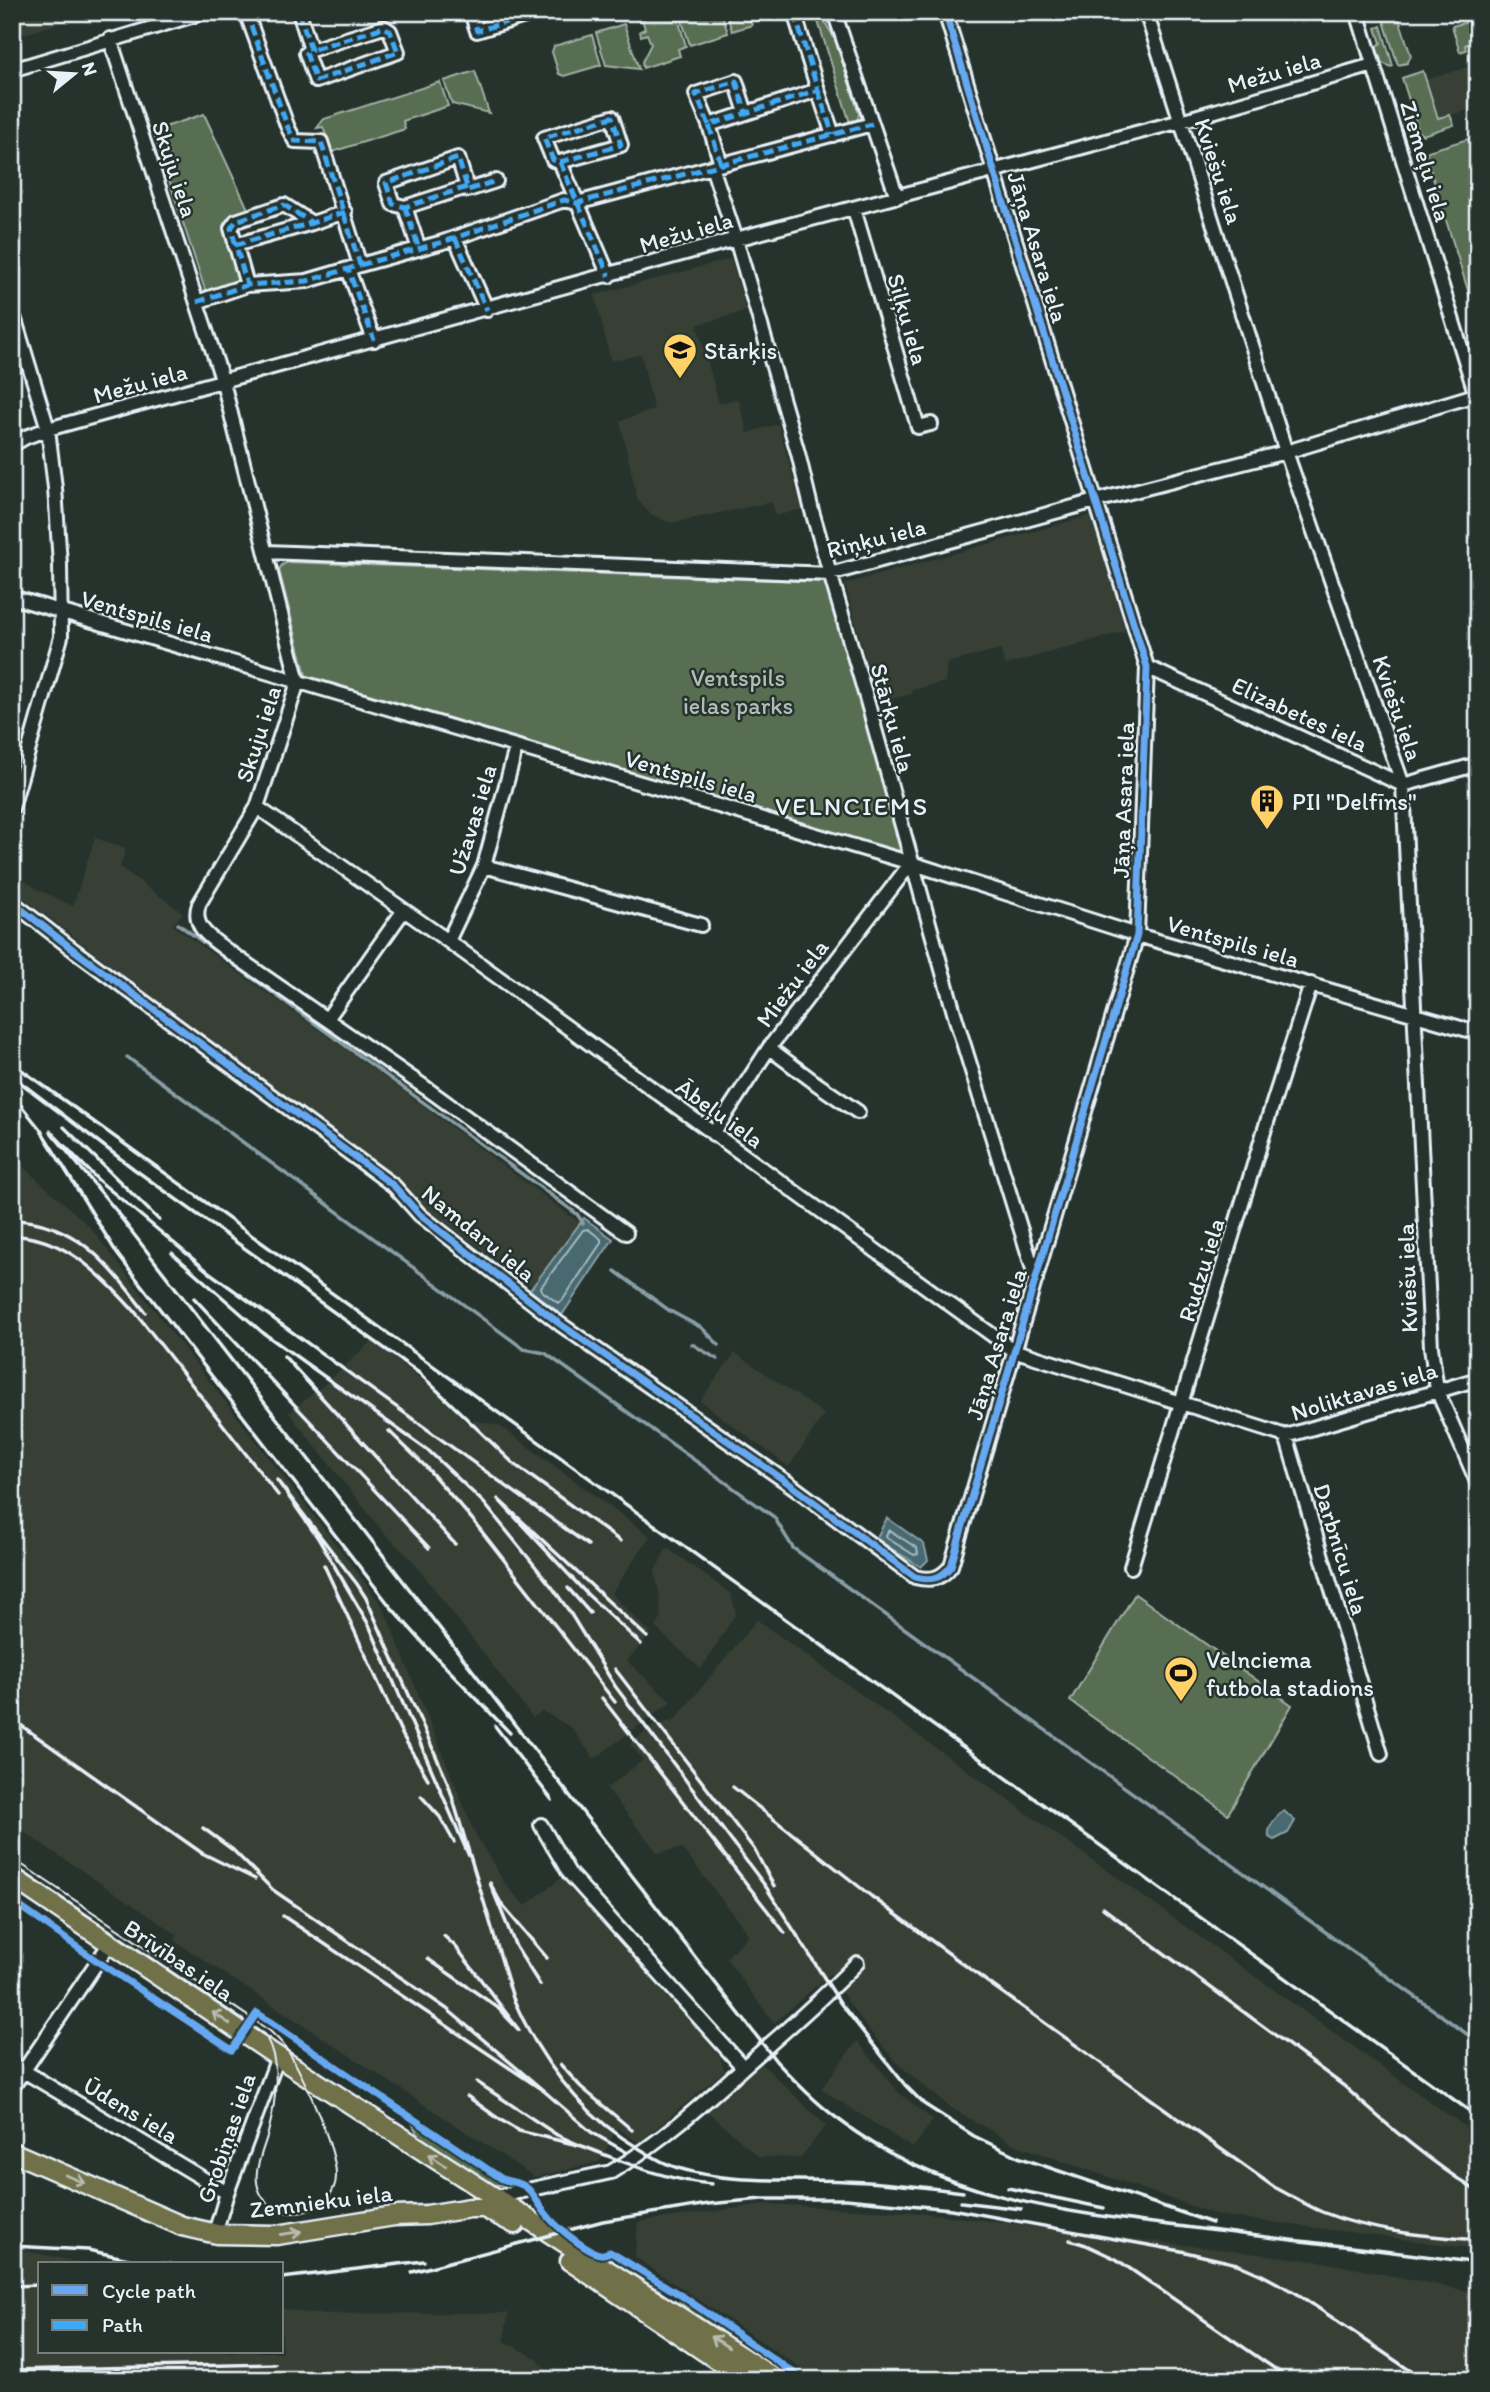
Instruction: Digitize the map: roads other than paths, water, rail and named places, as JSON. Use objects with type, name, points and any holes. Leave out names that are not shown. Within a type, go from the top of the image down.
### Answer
[{"type":"highway","name":"Brīvības iela","points":[[12,1877],[489,2203],[777,2380]]},
{"type":"highway","name":"Zemnieku iela","points":[[12,2152],[182,2226],[217,2234],[276,2235],[394,2216],[410,2209],[458,2199],[489,2203]]},
{"type":"highway","name":"Brīvības iela","points":[[489,2203],[516,2225],[747,2380]]},
{"type":"street","points":[[12,70],[205,12]]},
{"type":"street","points":[[246,12],[295,141],[306,139],[321,142],[345,212],[354,267],[374,341]]},
{"type":"street","points":[[299,12],[312,50]]},
{"type":"street","points":[[471,12],[477,31],[538,12]]},
{"type":"street","points":[[794,12],[833,135]]},
{"type":"street","points":[[834,12],[897,198]]},
{"type":"street","name":"Jāņa Asara iela","points":[[930,1580],[945,1574],[951,1566],[1137,935],[1147,667],[945,12]]},
{"type":"street","name":"Kviešu iela","points":[[1146,12],[1286,452],[1403,785],[1431,1347],[1437,1390],[1478,1484]]},
{"type":"street","name":"Ziemeļu iela","points":[[1357,12],[1477,399]]},
{"type":"street","points":[[384,27],[390,31],[398,52],[316,81],[306,53],[312,50],[384,27]]},
{"type":"street","name":"Skuju iela","points":[[110,39],[223,382],[298,682],[257,807],[199,904],[197,921],[201,930],[229,952],[626,1233]]},
{"type":"street","name":"Mežu iela","points":[[12,445],[48,429],[487,310],[736,239],[1181,121],[1373,65]]},
{"type":"street","name":"Stārķu iela","points":[[746,113],[736,81],[696,94],[709,125],[736,239],[911,863],[1036,1280]]},
{"type":"street","points":[[709,125],[818,90]]},
{"type":"street","points":[[612,117],[621,145],[560,162],[553,160],[544,138],[612,117]]},
{"type":"street","points":[[197,302],[247,285],[307,281],[455,238],[564,200],[577,203],[872,124]]},
{"type":"street","points":[[467,187],[405,207],[393,204],[386,183],[458,158],[467,187],[467,190],[496,181]]},
{"type":"street","points":[[560,162],[609,276]]},
{"type":"street","points":[[247,285],[231,228],[236,221],[284,205],[312,223]]},
{"type":"street","points":[[405,207],[419,249]]},
{"type":"street","name":"Siļķu iela","points":[[854,209],[918,427],[931,424]]},
{"type":"street","points":[[235,245],[345,212]]},
{"type":"street","points":[[455,238],[487,310]]},
{"type":"street","points":[[12,310],[48,429],[55,488],[62,612],[61,637],[12,808]]},
{"type":"street","name":"Riņķu iela","points":[[267,552],[830,573],[1477,399]]},
{"type":"street","name":"Ventspils iela","points":[[12,597],[911,863],[1137,935],[1478,1032]]},
{"type":"street","name":"Elizabetes iela","points":[[1147,667],[1403,785]]},
{"type":"street","name":"Užavas iela","points":[[448,941],[484,866],[516,748]]},
{"type":"street","points":[[1403,785],[1478,764]]},
{"type":"street","name":"Ābeļu iela","points":[[257,807],[448,941],[1013,1350],[1182,1405]]},
{"type":"street","name":"Miežu iela","points":[[713,1133],[769,1048],[911,863]]},
{"type":"street","points":[[484,866],[701,925]]},
{"type":"street","name":"Namdaru iela","points":[[12,902],[394,1186],[420,1215],[560,1324],[791,1485],[915,1577],[930,1580]]},
{"type":"street","points":[[327,1019],[404,910]]},
{"type":"street","name":"Rudzu iela","points":[[1131,1567],[1266,1122],[1311,984]]},
{"type":"street","points":[[769,1048],[858,1112]]},
{"type":"street","name":"Noliktavas iela","points":[[1182,1405],[1286,1436],[1478,1379]]},
{"type":"street","name":"Darbnīcu iela","points":[[1286,1436],[1381,1754]]},
{"type":"street","points":[[541,1825],[569,1873],[743,2067]]},
{"type":"street","points":[[12,2088],[18,2067],[110,1943]]},
{"type":"street","points":[[489,2203],[611,2172],[668,2134],[831,1990],[857,1963]]},
{"type":"street","name":"Grobiņas iela","points":[[217,2234],[227,2193],[278,2057]]},
{"type":"street","name":"Ūdens iela","points":[[18,2067],[227,2193]]},
{"type":"water","points":[[584,1218],[613,1239],[562,1315],[530,1290]]},
{"type":"water","points":[[887,1518],[924,1544],[928,1560],[921,1567],[876,1539]]},
{"type":"water","points":[[1284,1811],[1295,1821],[1288,1833],[1274,1840],[1269,1837],[1269,1830],[1275,1819]]},
{"type":"waterway","points":[[178,924],[577,1214],[583,1223]]},
{"type":"waterway","points":[[127,1057],[524,1349],[545,1353],[774,1517],[793,1548],[1478,2042]]},
{"type":"waterway","points":[[615,1271],[670,1311],[702,1328],[719,1345]]},
{"type":"waterway","points":[[692,1344],[717,1359]]},
{"type":"tram line","points":[[12,1858],[270,2031],[280,2041],[292,2058],[308,2091],[331,2148],[336,2176],[334,2188],[328,2198],[308,2211],[284,2212],[273,2207],[259,2191],[258,2167],[271,2121],[276,2082],[273,2056],[264,2034],[12,1864]]},
{"type":"railway","points":[[12,1063],[1478,2117]]},
{"type":"railway","points":[[12,1076],[134,1169],[419,1373],[514,1464],[620,1541]]},
{"type":"railway","points":[[12,1094],[40,1129],[118,1255],[390,1606],[510,1733]]},
{"type":"railway","points":[[64,1127],[159,1220]]},
{"type":"railway","points":[[124,1220],[50,1131],[98,1180],[210,1273],[588,1545]]},
{"type":"railway","points":[[118,1214],[776,2061],[830,2112],[877,2146],[919,2168],[1008,2198],[1100,2216],[1478,2263]]},
{"type":"railway","points":[[12,1220],[34,1222],[73,1237],[105,1263],[145,1312]]},
{"type":"railway","points":[[12,1236],[30,1237],[63,1249],[93,1270],[131,1308]]},
{"type":"railway","points":[[172,1253],[262,1332],[430,1452],[484,1503],[552,1587],[615,1686],[766,1887],[841,2004],[905,2085],[924,2104],[974,2136],[1018,2157],[1212,2223]]},
{"type":"railway","points":[[194,1298],[429,1548]]},
{"type":"railway","points":[[132,1308],[278,1495]]},
{"type":"railway","points":[[284,1356],[455,1544]]},
{"type":"railway","points":[[389,1431],[426,1467],[472,1519],[615,1702]]},
{"type":"railway","points":[[469,1856],[369,1625],[318,1538],[277,1480],[366,1598],[448,1783],[513,1998],[549,2064],[581,2102],[618,2135],[649,2154],[673,2166],[699,2173],[741,2179],[875,2182],[963,2192]]},
{"type":"railway","points":[[641,1644],[587,1594],[498,1499],[647,1637]]},
{"type":"railway","points":[[324,1565],[403,1736],[428,1779]]},
{"type":"railway","points":[[568,1588],[590,1613]]},
{"type":"railway","points":[[615,1669],[754,1849],[774,1886]]},
{"type":"railway","points":[[602,1698],[785,1933]]},
{"type":"railway","points":[[12,1719],[202,1853],[255,1879]]},
{"type":"railway","points":[[495,1726],[552,1800]]},
{"type":"railway","points":[[733,1787],[871,1896],[1274,2187],[1322,2212],[1379,2229],[1478,2240]]},
{"type":"railway","points":[[421,1796],[440,1817],[454,1842]]},
{"type":"railway","points":[[203,1828],[233,1850],[273,1890],[447,2009],[544,2091],[283,1916]]},
{"type":"railway","points":[[540,1985],[516,1947],[490,1883],[502,1905],[547,1958]]},
{"type":"railway","points":[[1103,1908],[1344,2086],[1408,2142],[1478,2192]]},
{"type":"railway","points":[[428,1959],[497,2007],[519,2030],[456,1947],[444,1936]]},
{"type":"railway","points":[[560,2064],[581,2087],[632,2130]]},
{"type":"railway","points":[[467,2096],[519,2131],[582,2146],[557,2135],[477,2082]]},
{"type":"railway","points":[[544,2091],[591,2132],[626,2152]]},
{"type":"railway","points":[[582,2146],[662,2175],[712,2184]]},
{"type":"railway","points":[[1008,2188],[1104,2208]]},
{"type":"railway","points":[[412,2272],[603,2221],[708,2204],[762,2199],[846,2199],[951,2209],[1181,2251],[1237,2264],[1296,2293],[1424,2380]]},
{"type":"railway","points":[[961,2202],[1021,2209]]},
{"type":"railway","points":[[1070,2240],[1116,2259],[1291,2380]]},
{"type":"railway","points":[[12,2246],[88,2250],[148,2262]]},
{"type":"railway","points":[[284,2278],[424,2261]]},
{"type":"railway","points":[[12,2286],[38,2285]]},
{"type":"railway","points":[[12,2370],[275,2364]]},
{"type":"railway","points":[[33,2376],[57,2380]]},
{"type":"railway","points":[[84,2377],[112,2380]]},
{"type":"place","name":"Stārķis","points":[[680,380]]},
{"type":"place","name":"PII \"Delfīns\"","points":[[1267,831]]},
{"type":"place","name":"Velnciema futbola stadions","points":[[1181,1703]]},
{"type":"district","name":"VELNCIEMS","points":[[852,806]]},
{"type":"park label","name":"Ventspils ielas parks","points":[[738,691]]}]
